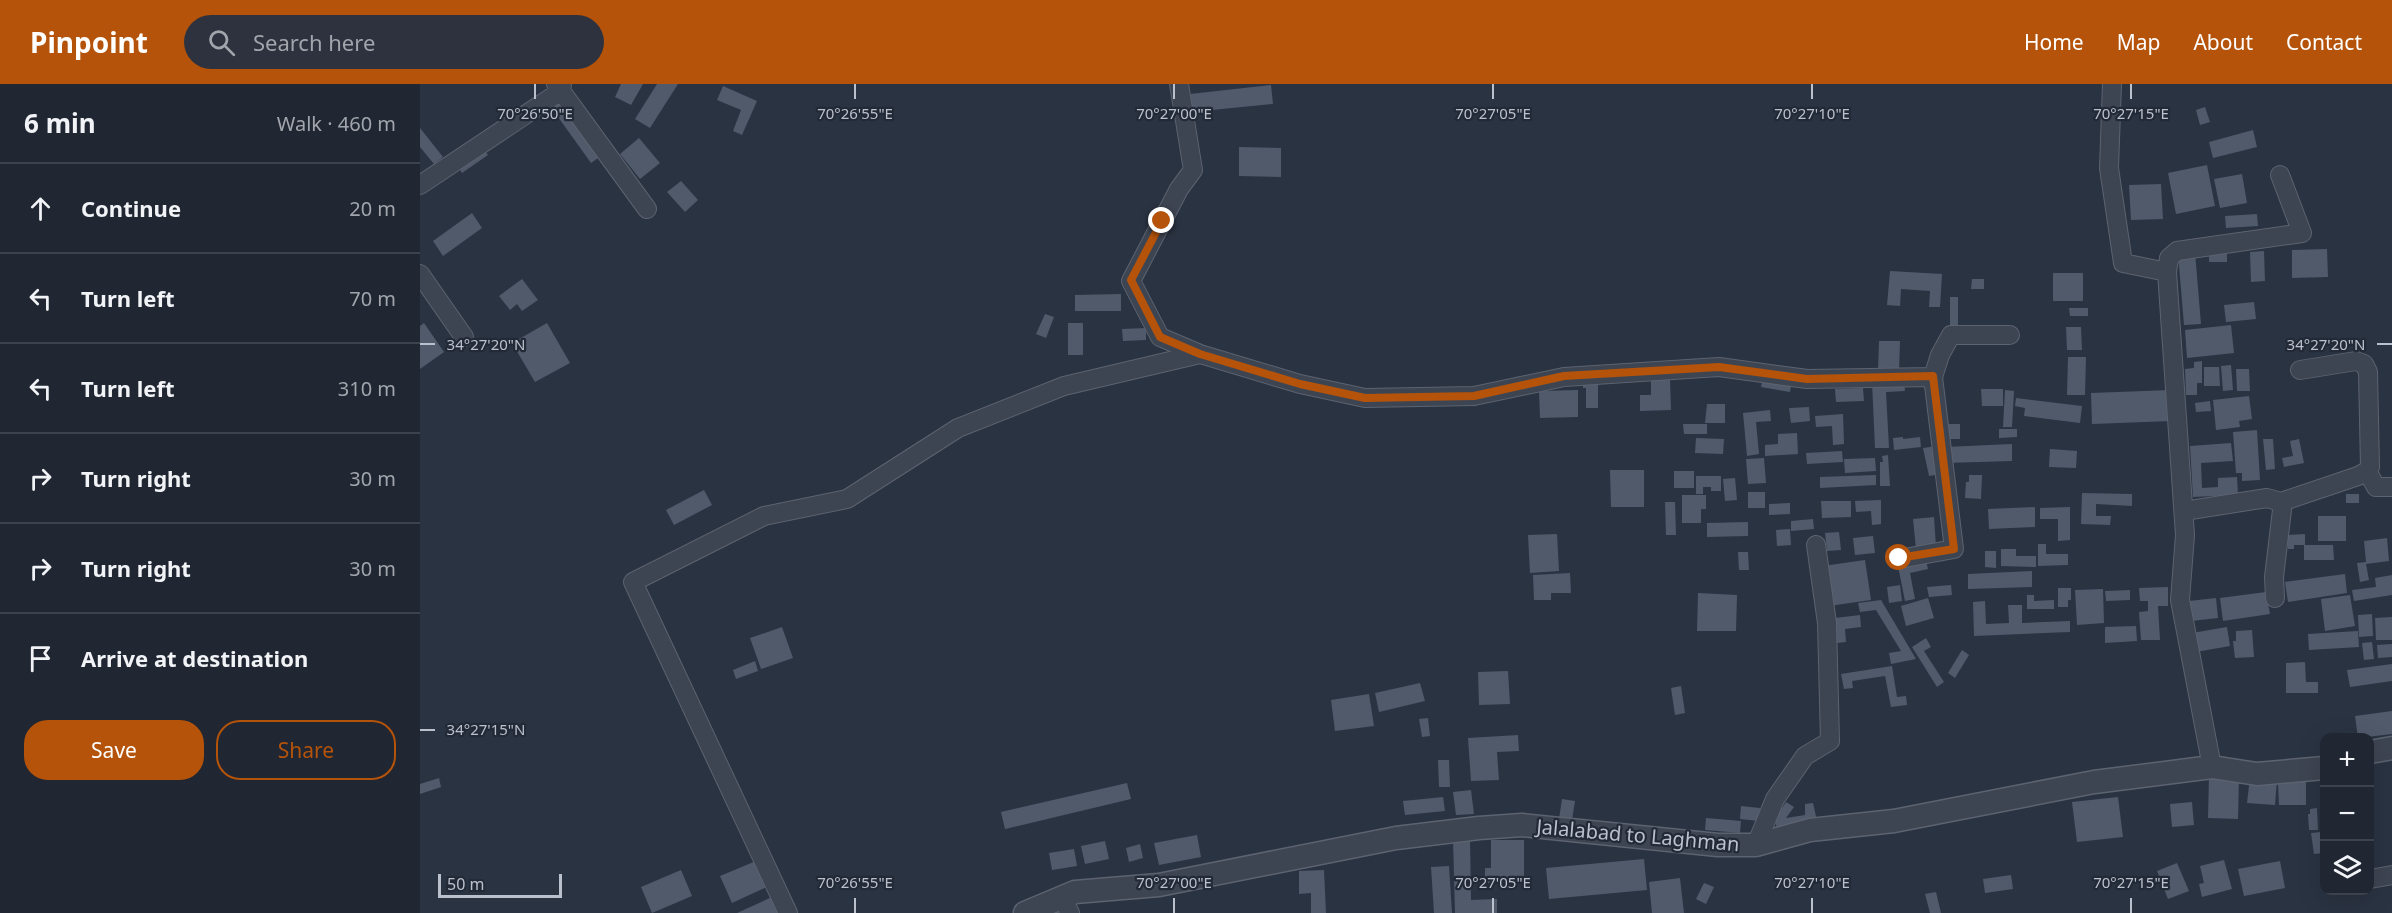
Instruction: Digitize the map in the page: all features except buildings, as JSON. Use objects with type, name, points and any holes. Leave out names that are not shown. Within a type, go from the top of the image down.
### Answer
[{"type":"street","points":[[1179,84],[1193,170],[1179,189],[1131,280],[1160,337],[1200,354],[1300,384],[1365,398],[1474,396],[1564,376],[1719,367],[1807,379],[1933,376]]},
{"type":"street","points":[[2112,84],[2109,168],[2123,263],[2167,272]]},
{"type":"street","points":[[420,185],[560,86],[647,209]]},
{"type":"street","points":[[2212,767],[2180,600],[2185,535],[2167,272],[2169,258],[2177,250],[2301,233],[2280,175]]},
{"type":"street","points":[[420,274],[464,337]]},
{"type":"street","points":[[1899,558],[1954,549],[1933,376],[1940,355],[1951,335],[2010,335]]},
{"type":"street","points":[[789,913],[633,582],[764,516],[848,499],[958,428],[1064,386],[1200,354]]},
{"type":"street","points":[[2184,511],[2267,498],[2281,502],[2367,471],[2370,467],[2368,372],[2364,364],[2356,361],[2300,370]]},
{"type":"street","points":[[2367,471],[2376,487],[2392,487]]},
{"type":"street","points":[[2275,598],[2274,577],[2281,502]]},
{"type":"street","points":[[1756,845],[1774,799],[1805,756],[1830,741],[1827,623],[1816,545]]},
{"type":"street","points":[[2374,751],[2392,748]]},
{"type":"street","name":"Jalalabad to Laghman","points":[[1025,913],[1066,905],[1075,892],[1159,885],[1396,838],[1522,825],[1718,844],[1756,845],[1810,830],[1894,821],[2094,782],[2212,767],[2257,774],[2320,768]]},
{"type":"street","points":[[2374,878],[2392,876]]},
{"type":"route","points":[[1162,221],[1131,280],[1160,337],[1200,354],[1300,384],[1365,398],[1474,396],[1564,376],[1719,367],[1807,379],[1933,376],[1954,549],[1899,558]]}]
